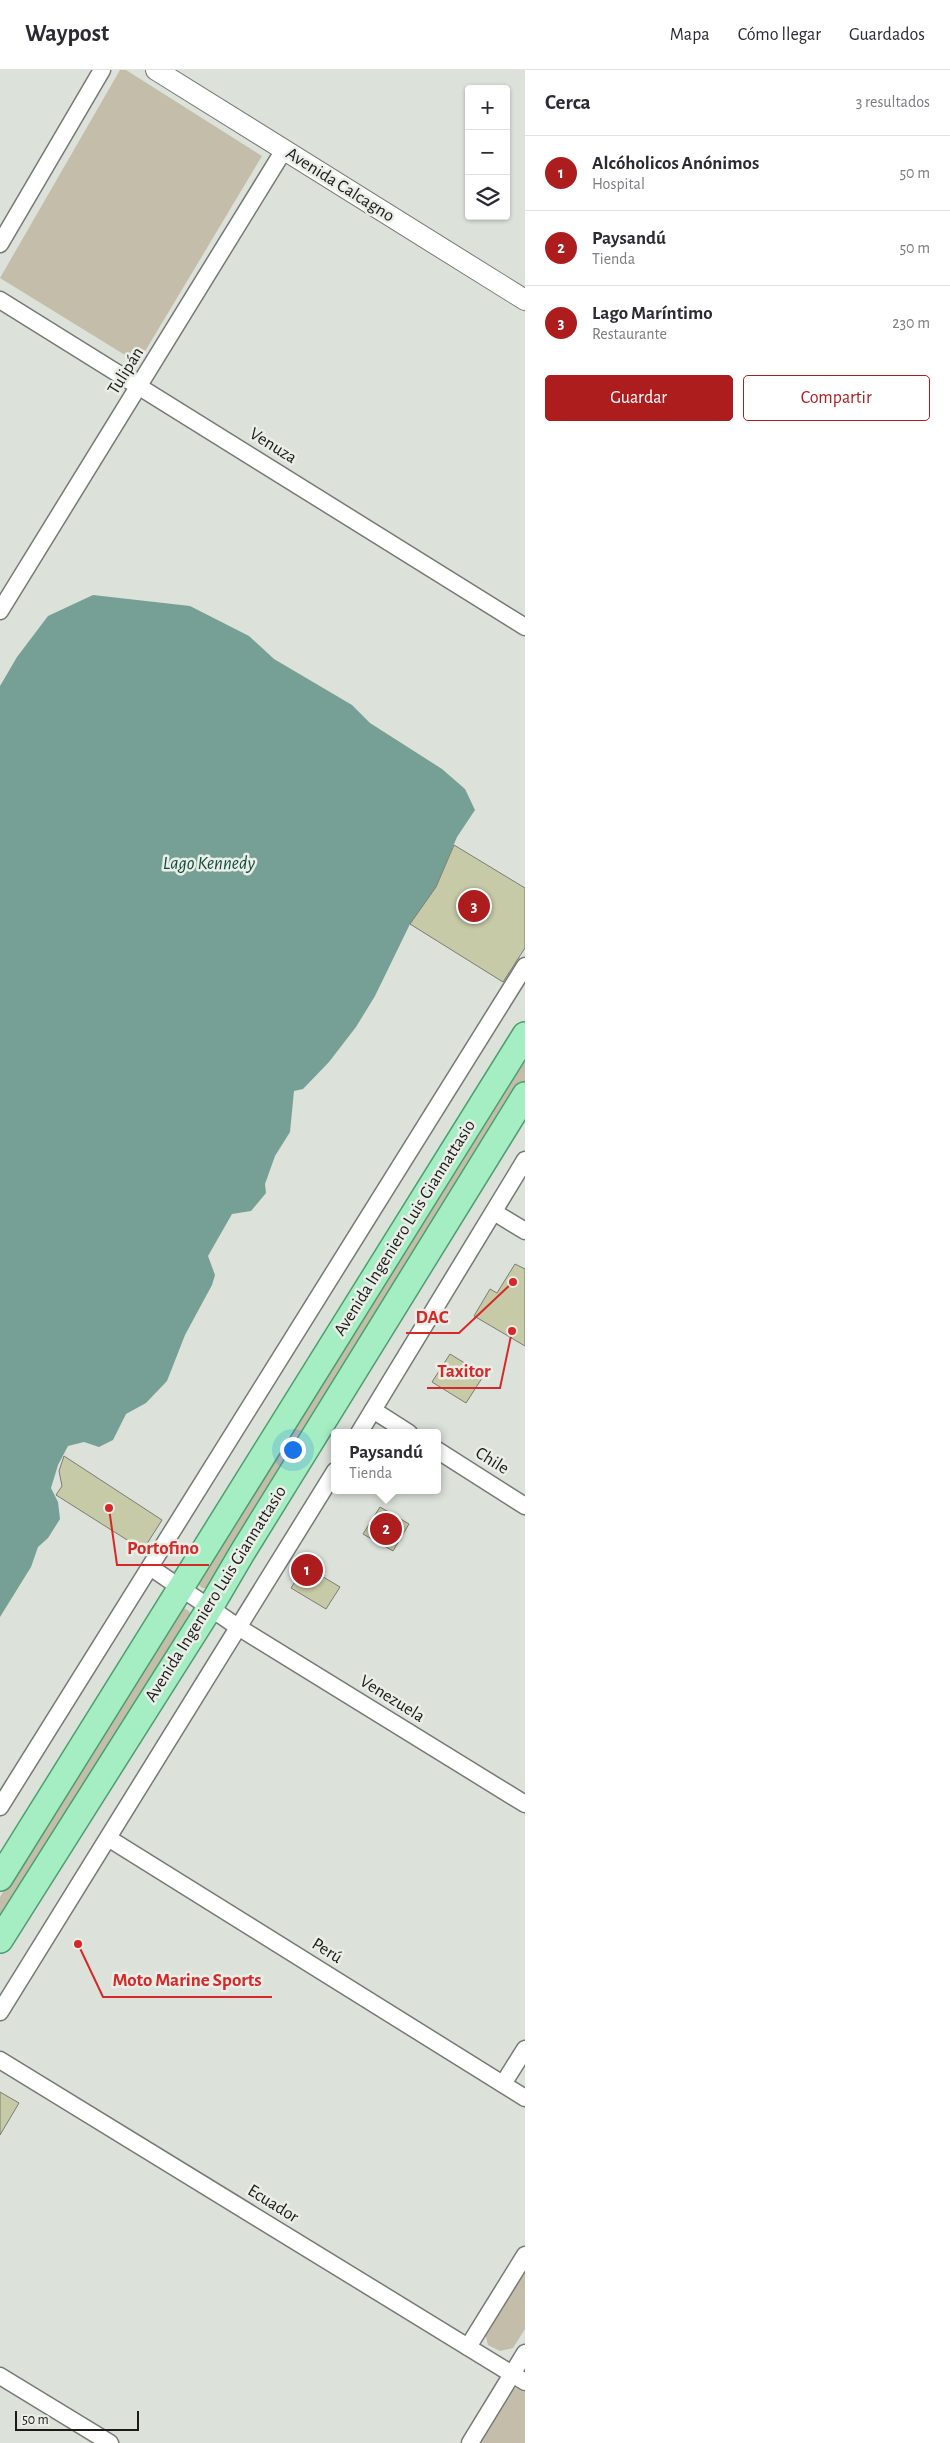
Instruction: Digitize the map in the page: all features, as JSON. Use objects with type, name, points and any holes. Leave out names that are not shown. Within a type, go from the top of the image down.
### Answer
[{"type":"main road","name":"Avenida Ingeniero Luis Giannattasio","points":[[0,1878],[525,1035]]},
{"type":"main road","name":"Avenida Ingeniero Luis Giannattasio","points":[[0,1940],[211,1606],[242,1552],[525,1095]]},
{"type":"street","points":[[0,244],[102,70]]},
{"type":"street","name":"Avenida Calcagno","points":[[156,70],[525,300]]},
{"type":"street","name":"Tulipán","points":[[0,611],[284,150]]},
{"type":"street","name":"Venuza","points":[[0,300],[525,627]]},
{"type":"street","name":"Avenida Ingeniero Luis Giannattasio","points":[[0,1807],[525,966]]},
{"type":"street","points":[[361,1429],[525,1160]]},
{"type":"street","points":[[494,1212],[525,1231]]},
{"type":"street","points":[[373,1410],[403,1429]]},
{"type":"street","name":"Chile","points":[[441,1453],[525,1506]]},
{"type":"street","name":"Avenida Ingeniero Luis Giannattasio","points":[[0,2012],[331,1478]]},
{"type":"street","name":"Venezuela","points":[[150,1566],[211,1606],[238,1627],[525,1804]]},
{"type":"street","name":"Perú","points":[[108,1838],[525,2098]]},
{"type":"street","points":[[503,2084],[525,2050]]},
{"type":"street","name":"Ecuador","points":[[0,2060],[519,2378]]},
{"type":"street","points":[[468,2347],[525,2255]]},
{"type":"street","points":[[470,2443],[519,2378],[525,2353]]},
{"type":"street","points":[[0,2376],[110,2443]]},
{"type":"shaded area","points":[[120,70],[126,70],[262,156],[138,363],[0,278]]},
{"type":"shaded area","points":[[525,1052],[525,1083],[209,1588],[202,1588],[198,1584],[198,1579]]},
{"type":"shaded area","points":[[184,1608],[189,1611],[191,1616],[0,1924],[0,1897],[178,1609]]},
{"type":"shaded area","points":[[525,2270],[525,2329],[513,2348],[500,2351],[488,2345],[485,2333]]},
{"type":"shaded area","points":[[515,2388],[525,2392],[525,2443],[481,2443],[511,2391]]},
{"type":"water","name":"Lago Kennedy","points":[[93,595],[190,606],[249,636],[274,659],[352,705],[370,723],[442,769],[465,789],[475,810],[457,837],[436,887],[410,924],[375,996],[356,1027],[329,1062],[303,1089],[294,1091],[290,1132],[275,1156],[265,1184],[266,1193],[251,1211],[232,1214],[208,1256],[215,1275],[212,1285],[185,1335],[167,1381],[146,1403],[126,1414],[113,1440],[99,1447],[84,1442],[68,1446],[58,1465],[51,1488],[58,1502],[60,1519],[48,1538],[38,1547],[31,1567],[0,1617],[0,686],[17,657],[48,616]]},
{"type":"building","points":[[454,845],[525,888],[525,948],[503,982],[410,924],[436,887]]},
{"type":"building","points":[[515,1264],[525,1269],[525,1346],[474,1316],[490,1289],[497,1293]]},
{"type":"building","points":[[450,1354],[484,1375],[466,1403],[432,1382]]},
{"type":"building","points":[[64,1456],[162,1520],[143,1550],[56,1495],[62,1486],[59,1471]]},
{"type":"building","points":[[380,1507],[409,1524],[393,1551],[363,1534]]},
{"type":"building","points":[[309,1559],[324,1568],[320,1575],[340,1587],[326,1609],[291,1588]]},
{"type":"building","points":[[0,2092],[19,2103],[0,2135]]},
{"type":"place","name":"Lago Maríntimo","points":[[474,906]]},
{"type":"place","name":"DAC","points":[[513,1282]]},
{"type":"place","name":"Taxitor","points":[[512,1331]]},
{"type":"place","name":"Portofino","points":[[109,1508]]},
{"type":"place","name":"Paysandú","points":[[386,1529]]},
{"type":"place","name":"Alcóholicos Anónimos","points":[[307,1570]]},
{"type":"place","name":"Moto Marine Sports","points":[[78,1944]]}]
